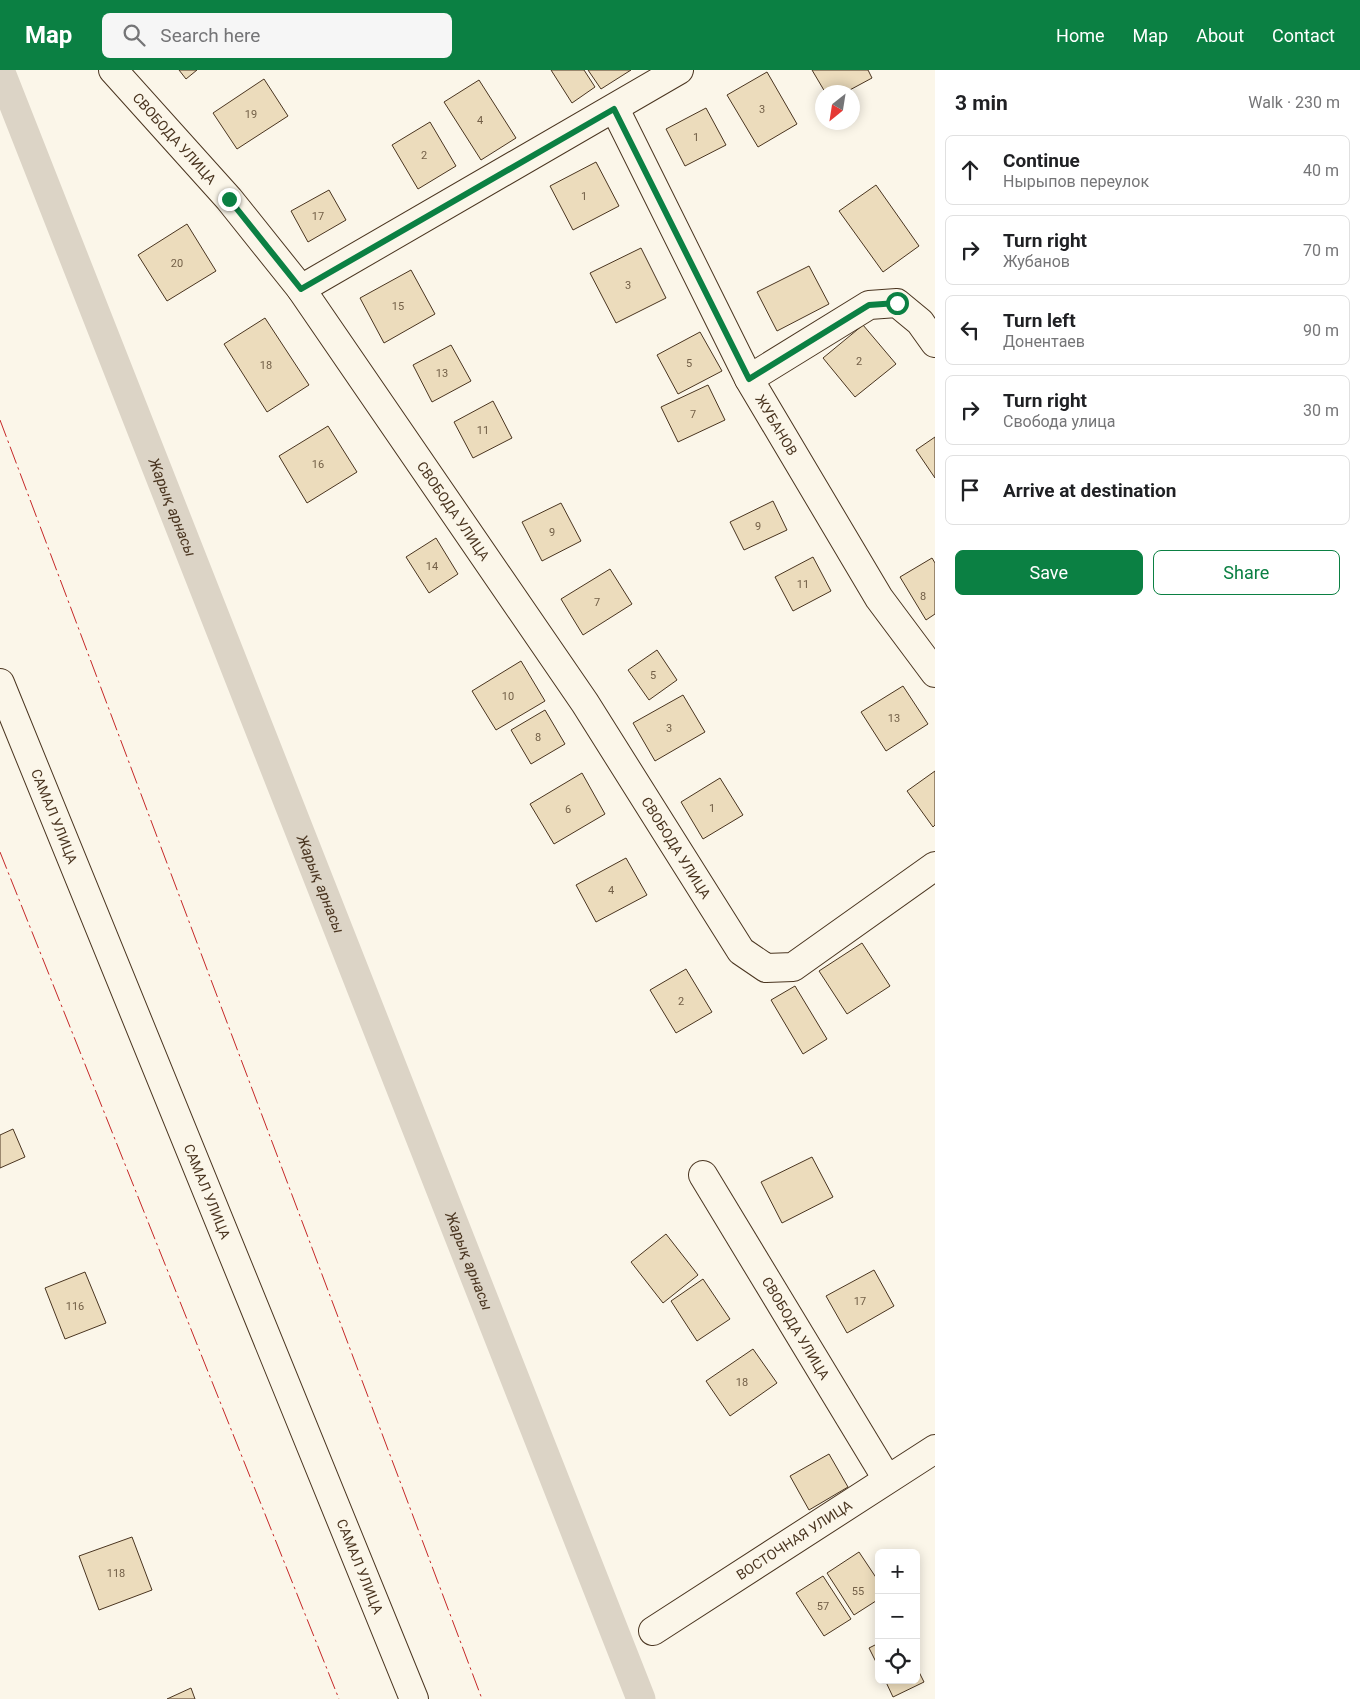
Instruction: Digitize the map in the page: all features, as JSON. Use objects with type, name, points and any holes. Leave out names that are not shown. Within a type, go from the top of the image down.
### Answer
[{"type":"street","name":"СВОБОДА УЛИЦА","points":[[113,70],[229,199],[301,289],[585,703],[741,951],[766,968],[793,967],[935,866]]},
{"type":"street","points":[[301,289],[679,70]]},
{"type":"street","name":"ЖУБАНОВ","points":[[614,109],[749,379],[878,598],[935,673]]},
{"type":"street","points":[[749,379],[869,305],[897,303],[920,322],[935,343]]},
{"type":"street","name":"САМАЛ УЛИЦА","points":[[0,683],[414,1699]]},
{"type":"street","name":"СВОБОДА УЛИЦА","points":[[703,1176],[887,1479]]},
{"type":"street","name":"ВОСТОЧНАЯ УЛИЦА","points":[[652,1631],[935,1449]]},
{"type":"building","points":[[179,70],[197,70],[186,79]]},
{"type":"building","points":[[551,70],[584,70],[595,87],[572,103]]},
{"type":"building","points":[[588,70],[631,70],[601,89]]},
{"type":"building","points":[[812,70],[868,70],[872,78],[859,85],[821,85]]},
{"type":"building","points":[[767,72],[797,124],[758,147],[727,95]]},
{"type":"building","points":[[264,79],[288,116],[237,149],[213,113]]},
{"type":"building","points":[[479,80],[516,138],[481,160],[444,102]]},
{"type":"building","points":[[706,108],[726,145],[685,166],[666,129]]},
{"type":"building","points":[[430,122],[456,166],[418,189],[392,145]]},
{"type":"building","points":[[596,162],[619,206],[573,230],[550,186]]},
{"type":"building","points":[[876,185],[919,246],[883,272],[839,211]]},
{"type":"building","points":[[329,190],[346,220],[308,242],[291,211]]},
{"type":"building","points":[[187,224],[216,271],[167,301],[138,255]]},
{"type":"building","points":[[641,248],[666,298],[616,323],[590,273]]},
{"type":"building","points":[[809,266],[829,304],[777,331],[757,292]]},
{"type":"building","points":[[411,270],[435,314],[384,343],[360,298]]},
{"type":"building","points":[[265,318],[309,385],[267,412],[224,344]]},
{"type":"building","points":[[863,325],[896,364],[855,397],[823,358]]},
{"type":"building","points":[[700,332],[722,371],[678,394],[657,355]]},
{"type":"building","points":[[451,345],[471,381],[432,402],[413,365]]},
{"type":"building","points":[[708,385],[725,420],[678,442],[661,407]]},
{"type":"building","points":[[493,401],[512,438],[473,458],[454,422]]},
{"type":"building","points":[[328,426],[357,472],[307,503],[279,456]]},
{"type":"building","points":[[935,437],[935,478],[916,450]]},
{"type":"building","points":[[773,501],[787,530],[744,550],[730,522]]},
{"type":"building","points":[[561,503],[581,541],[542,561],[522,522]]},
{"type":"building","points":[[436,538],[458,574],[429,593],[406,557]]},
{"type":"building","points":[[813,557],[831,591],[793,611],[775,577]]},
{"type":"building","points":[[932,558],[935,563],[935,614],[926,620],[900,577]]},
{"type":"building","points":[[610,569],[632,604],[583,635],[561,599]]},
{"type":"building","points":[[657,650],[677,680],[649,700],[628,670]]},
{"type":"building","points":[[521,661],[545,701],[496,730],[472,691]]},
{"type":"building","points":[[903,686],[928,724],[886,751],[861,712]]},
{"type":"building","points":[[683,695],[705,732],[655,761],[633,723]]},
{"type":"building","points":[[545,710],[565,744],[531,764],[511,730]]},
{"type":"building","points":[[935,771],[935,825],[933,827],[907,791]]},
{"type":"building","points":[[582,773],[605,814],[554,844],[530,804]]},
{"type":"building","points":[[720,778],[743,815],[703,839],[681,802]]},
{"type":"building","points":[[626,858],[647,895],[596,922],[576,885]]},
{"type":"building","points":[[862,943],[890,986],[847,1014],[819,971]]},
{"type":"building","points":[[686,969],[712,1012],[676,1033],[650,990]]},
{"type":"building","points":[[795,986],[827,1039],[803,1054],[771,1000]]},
{"type":"building","points":[[13,1129],[25,1157],[0,1168],[0,1135]]},
{"type":"building","points":[[812,1157],[833,1197],[782,1223],[761,1182]]},
{"type":"building","points":[[666,1234],[698,1275],[663,1303],[631,1262]]},
{"type":"building","points":[[874,1270],[894,1306],[847,1333],[826,1296]]},
{"type":"building","points":[[85,1272],[106,1323],[65,1339],[45,1288]]},
{"type":"building","points":[[703,1279],[730,1319],[697,1341],[671,1301]]},
{"type":"building","points":[[753,1349],[777,1383],[730,1416],[706,1381]]},
{"type":"building","points":[[829,1454],[848,1487],[809,1510],[790,1476]]},
{"type":"building","points":[[132,1537],[152,1590],[99,1610],[79,1556]]},
{"type":"building","points":[[859,1552],[875,1576],[875,1602],[854,1615],[827,1573]]},
{"type":"building","points":[[823,1576],[851,1619],[824,1636],[796,1593]]},
{"type":"building","points":[[875,1645],[875,1660],[869,1648]]},
{"type":"building","points":[[920,1674],[924,1682],[920,1684]]},
{"type":"building","points":[[887,1684],[920,1684],[893,1697]]},
{"type":"building","points":[[191,1688],[195,1699],[167,1699]]},
{"type":"waterway","name":"Жарық арнасы","points":[[0,70],[641,1699]]},
{"type":"power","points":[[0,420],[482,1699]]},
{"type":"power","points":[[0,852],[339,1699]]},
{"type":"route","points":[[229,199],[301,289],[614,109],[749,379],[869,305],[897,303]]}]
